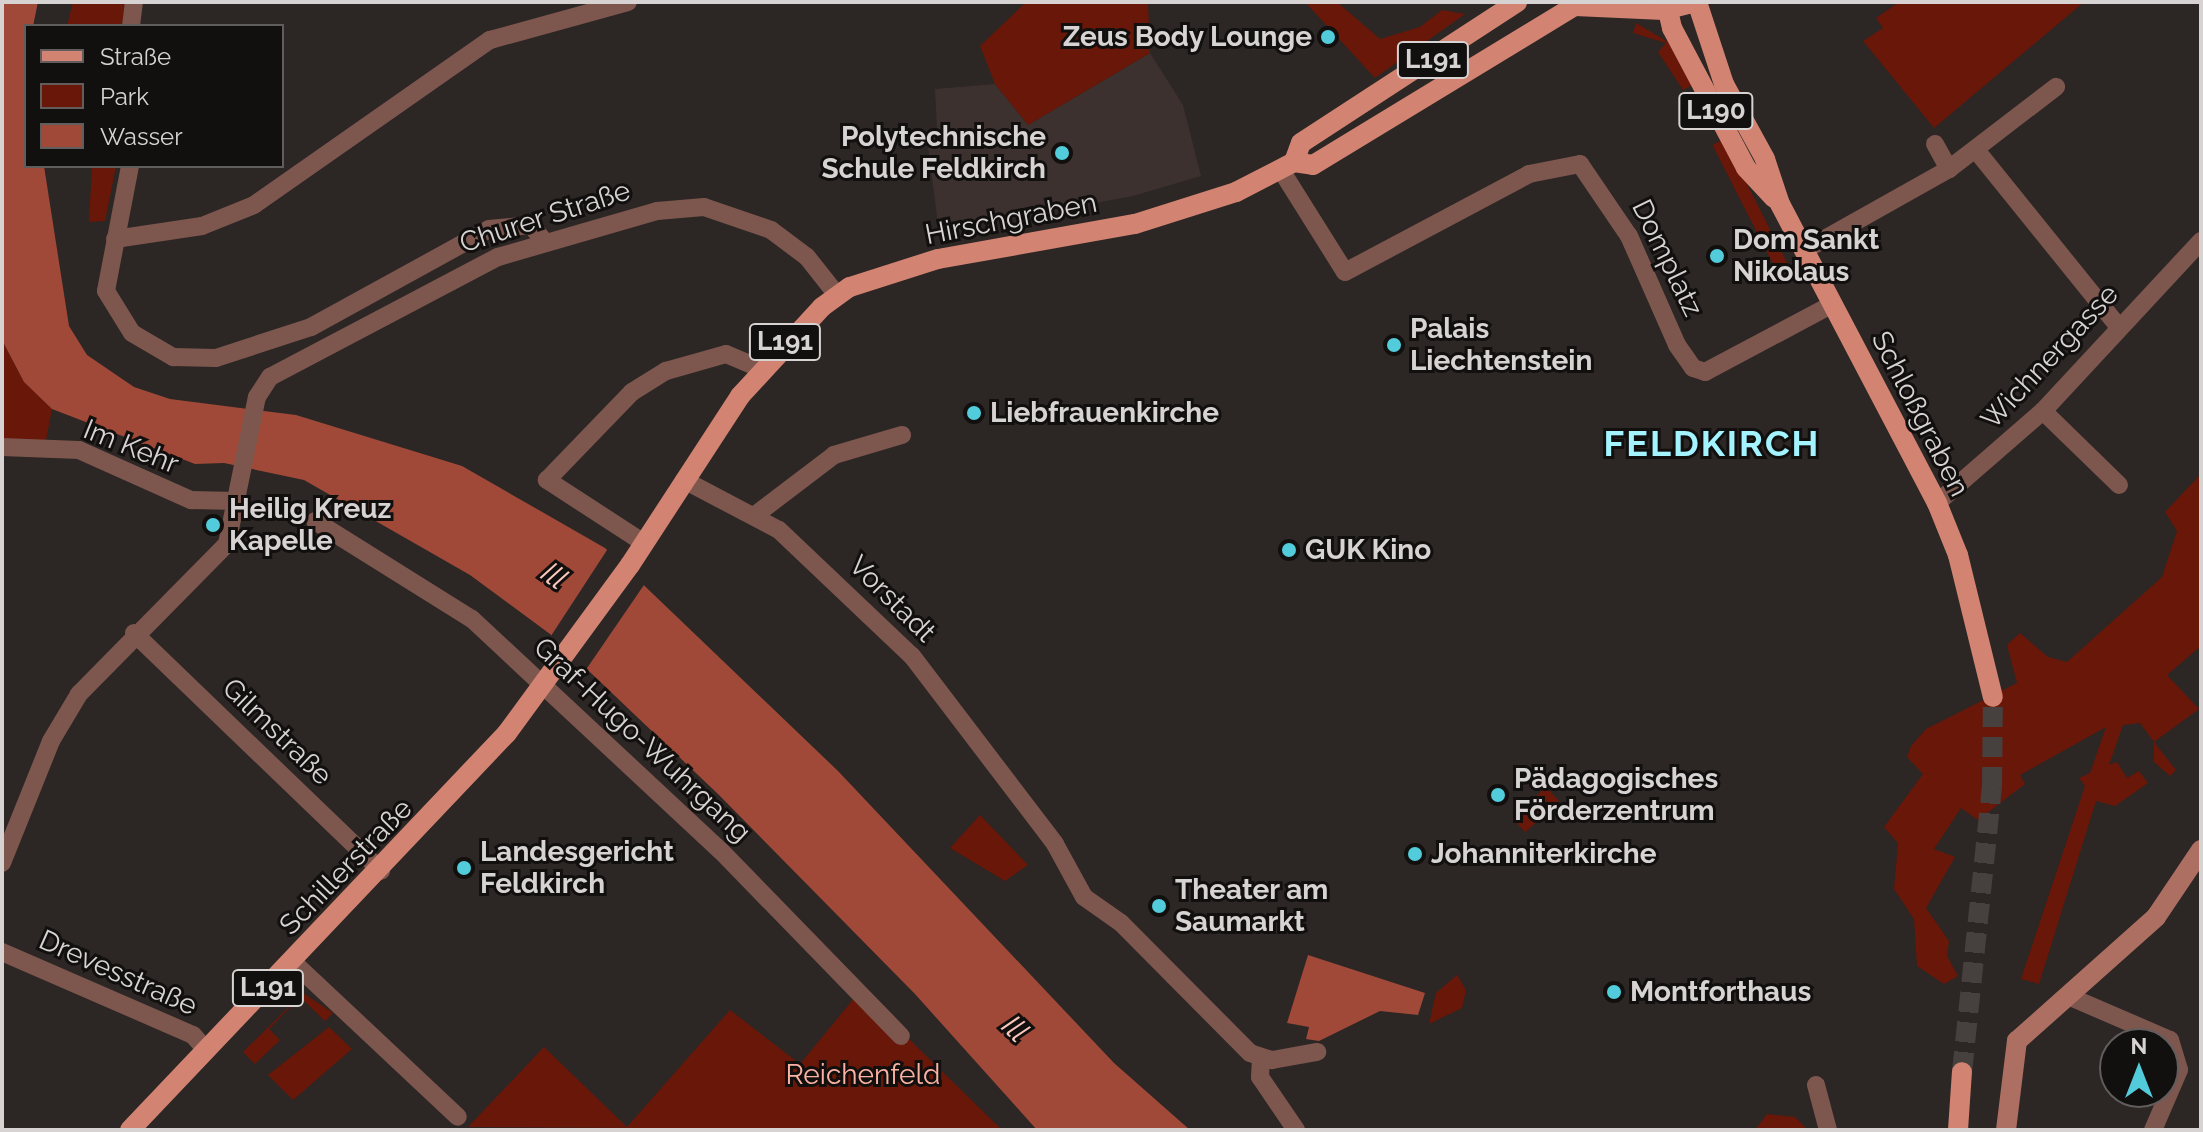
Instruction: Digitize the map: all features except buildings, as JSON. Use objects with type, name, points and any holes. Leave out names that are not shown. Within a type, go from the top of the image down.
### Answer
[{"type":"main road","name":"Hirschgraben","points":[[1288,166],[1301,143],[1517,2]]},
{"type":"main road","name":"Hirschgraben","points":[[560,665],[762,369],[837,295],[938,259],[1197,208],[1288,166],[1313,165],[1574,4],[1665,6],[1696,2]]},
{"type":"main road","name":"Schloßgraben","points":[[1696,2],[1724,84],[1765,159],[1780,204],[1937,503],[1985,660],[1993,697]]},
{"type":"main road","name":"Schloßgraben","points":[[1665,6],[1746,168],[1780,204]]},
{"type":"main road","name":"Schillerstraße","points":[[130,1130],[381,871],[560,665]]},
{"type":"main road","points":[[2006,1130],[2017,1041],[2156,917],[2201,850]]},
{"type":"main road","points":[[1958,1130],[1962,1072]]},
{"type":"street","points":[[131,24],[134,2]]},
{"type":"street","points":[[115,239],[202,226],[254,205],[490,40],[628,2]]},
{"type":"street","points":[[1803,251],[1949,169],[2056,87]]},
{"type":"street","points":[[1935,144],[1949,169]]},
{"type":"street","points":[[1976,150],[2117,325]]},
{"type":"street","name":"Domplatz","points":[[1288,166],[1345,272],[1550,165],[1580,164],[1629,236],[1677,345],[1693,368],[1705,372],[1831,305]]},
{"type":"street","points":[[130,168],[106,291],[118,318],[152,346],[194,360],[311,327],[489,229],[531,225],[544,241]]},
{"type":"street","name":"Churer Straße","points":[[238,501],[241,471],[261,389],[436,284],[544,241],[657,211],[704,207],[789,242],[837,295]]},
{"type":"street","name":"Wichnergasse","points":[[1937,503],[2043,411],[2117,325],[2200,243]]},
{"type":"street","points":[[644,543],[547,480],[632,392],[666,371],[726,354],[762,369]]},
{"type":"street","points":[[2043,411],[2119,485]]},
{"type":"street","points":[[754,516],[834,455],[902,435]]},
{"type":"street","name":"Im Kehr","points":[[2,447],[79,450],[191,500],[238,501]]},
{"type":"street","name":"Vorstadt","points":[[684,480],[754,516],[797,545],[912,656],[1023,801],[1084,897],[1121,923],[1261,1058]]},
{"type":"street","points":[[2,863],[51,741],[79,694],[134,633],[220,552],[238,501]]},
{"type":"street","name":"Graf-Hugo-Wuhrgang","points":[[315,521],[472,619],[721,851],[901,1036]]},
{"type":"street","name":"Gilmstraße","points":[[134,633],[381,871]]},
{"type":"street","name":"Drevesstraße","points":[[2,952],[193,1035],[206,1050]]},
{"type":"street","points":[[293,962],[458,1117]]},
{"type":"street","points":[[2068,996],[2170,1040],[2179,1070],[2153,1130]]},
{"type":"street","points":[[1296,1130],[1260,1077],[1261,1058],[1317,1052]]},
{"type":"street","points":[[1816,1085],[1828,1130]]},
{"type":"shaded area","name":"Polytechnische Schule Feldkirch","points":[[1150,53],[1183,105],[1201,176],[1133,196],[939,232],[926,131],[937,129],[935,89],[995,84],[1028,125]]},
{"type":"green space","points":[[73,2],[125,2],[122,24],[68,24]]},
{"type":"green space","points":[[1026,2],[1148,2],[1150,53],[1028,125],[995,84],[980,46]]},
{"type":"green space","points":[[1305,2],[1337,2],[1380,39],[1420,27],[1442,10],[1465,14],[1375,78]]},
{"type":"green space","points":[[1899,2],[2084,2],[1934,128],[1863,41],[1883,28],[1876,18]]},
{"type":"green space","points":[[1636,23],[1668,42],[1693,85],[1683,90],[1658,52],[1666,43],[1633,33]]},
{"type":"green space","points":[[1724,139],[1787,263],[1776,269],[1712,145]]},
{"type":"green space","points":[[92,168],[116,168],[105,221],[89,222]]},
{"type":"green space","points":[[2,340],[24,382],[52,409],[46,440],[2,440]]},
{"type":"green space","points":[[2201,474],[2201,646],[2167,675],[2199,709],[2154,742],[2140,723],[2123,725],[2109,765],[2117,762],[2127,778],[2139,771],[2148,783],[2115,806],[2096,801],[2039,984],[2021,979],[2085,786],[2079,778],[2090,773],[2106,727],[2020,775],[2025,784],[1978,820],[1961,808],[1934,849],[1955,857],[1926,908],[1949,941],[1947,956],[1958,976],[1944,984],[1917,966],[1914,919],[1894,889],[1898,843],[1884,827],[1923,774],[1907,757],[1911,746],[1926,729],[2017,683],[2007,645],[2020,633],[2048,657],[2067,662],[2162,577],[2177,531],[2165,512]]},
{"type":"green space","points":[[2154,742],[2176,770],[2170,776],[2154,762]]},
{"type":"green space","points":[[1546,787],[1559,801],[1525,832],[1512,818]]},
{"type":"green space","points":[[980,815],[1028,865],[1005,881],[950,848]]},
{"type":"green space","points":[[1457,975],[1466,990],[1462,1008],[1429,1024],[1436,993]]},
{"type":"green space","name":"Reichenfeld","points":[[860,991],[1002,1130],[468,1127],[544,1047],[627,1127],[730,1010],[800,1064]]},
{"type":"green space","points":[[303,993],[333,1013],[325,1021],[300,997],[269,1029],[280,1040],[255,1064],[243,1052]]},
{"type":"green space","points":[[329,1027],[352,1049],[293,1100],[268,1075]]},
{"type":"green space","points":[[1767,1114],[1795,1117],[1808,1130],[1755,1130]]},
{"type":"water","name":"Ill","points":[[2,2],[38,2],[33,24],[24,24],[24,168],[44,168],[69,326],[87,355],[134,387],[170,399],[296,415],[462,466],[605,548],[838,771],[1114,1063],[1190,1130],[1037,1130],[915,994],[719,795],[550,634],[470,575],[304,480],[224,463],[195,464],[52,409],[24,382],[2,340]]},
{"type":"water","points":[[1308,955],[1425,993],[1418,1015],[1380,1011],[1319,1041],[1306,1039],[1309,1027],[1287,1023]]},
{"type":"pier","points":[[609,547],[646,582],[583,674],[549,639]]},
{"type":"tunnel","points":[[1962,1072],[1992,787],[1993,697]]},
{"type":"place","name":"Zeus Body Lounge","points":[[1328,37]]},
{"type":"place","name":"Polytechnische Schule Feldkirch","points":[[1062,153]]},
{"type":"place","name":"Dom Sankt Nikolaus","points":[[1717,256]]},
{"type":"place","name":"Palais Liechtenstein","points":[[1394,345]]},
{"type":"place","name":"Liebfrauenkirche","points":[[974,413]]},
{"type":"place","name":"Heilig Kreuz Kapelle","points":[[213,525]]},
{"type":"place","name":"GUK Kino","points":[[1289,550]]},
{"type":"place","name":"Pädagogisches Förderzentrum","points":[[1498,795]]},
{"type":"place","name":"Johanniterkirche","points":[[1415,854]]},
{"type":"place","name":"Landesgericht Feldkirch","points":[[464,868]]},
{"type":"place","name":"Theater am Saumarkt","points":[[1159,906]]},
{"type":"place","name":"Montforthaus","points":[[1614,992]]},
{"type":"district","name":"FELDKIRCH","points":[[1712,444]]}]
